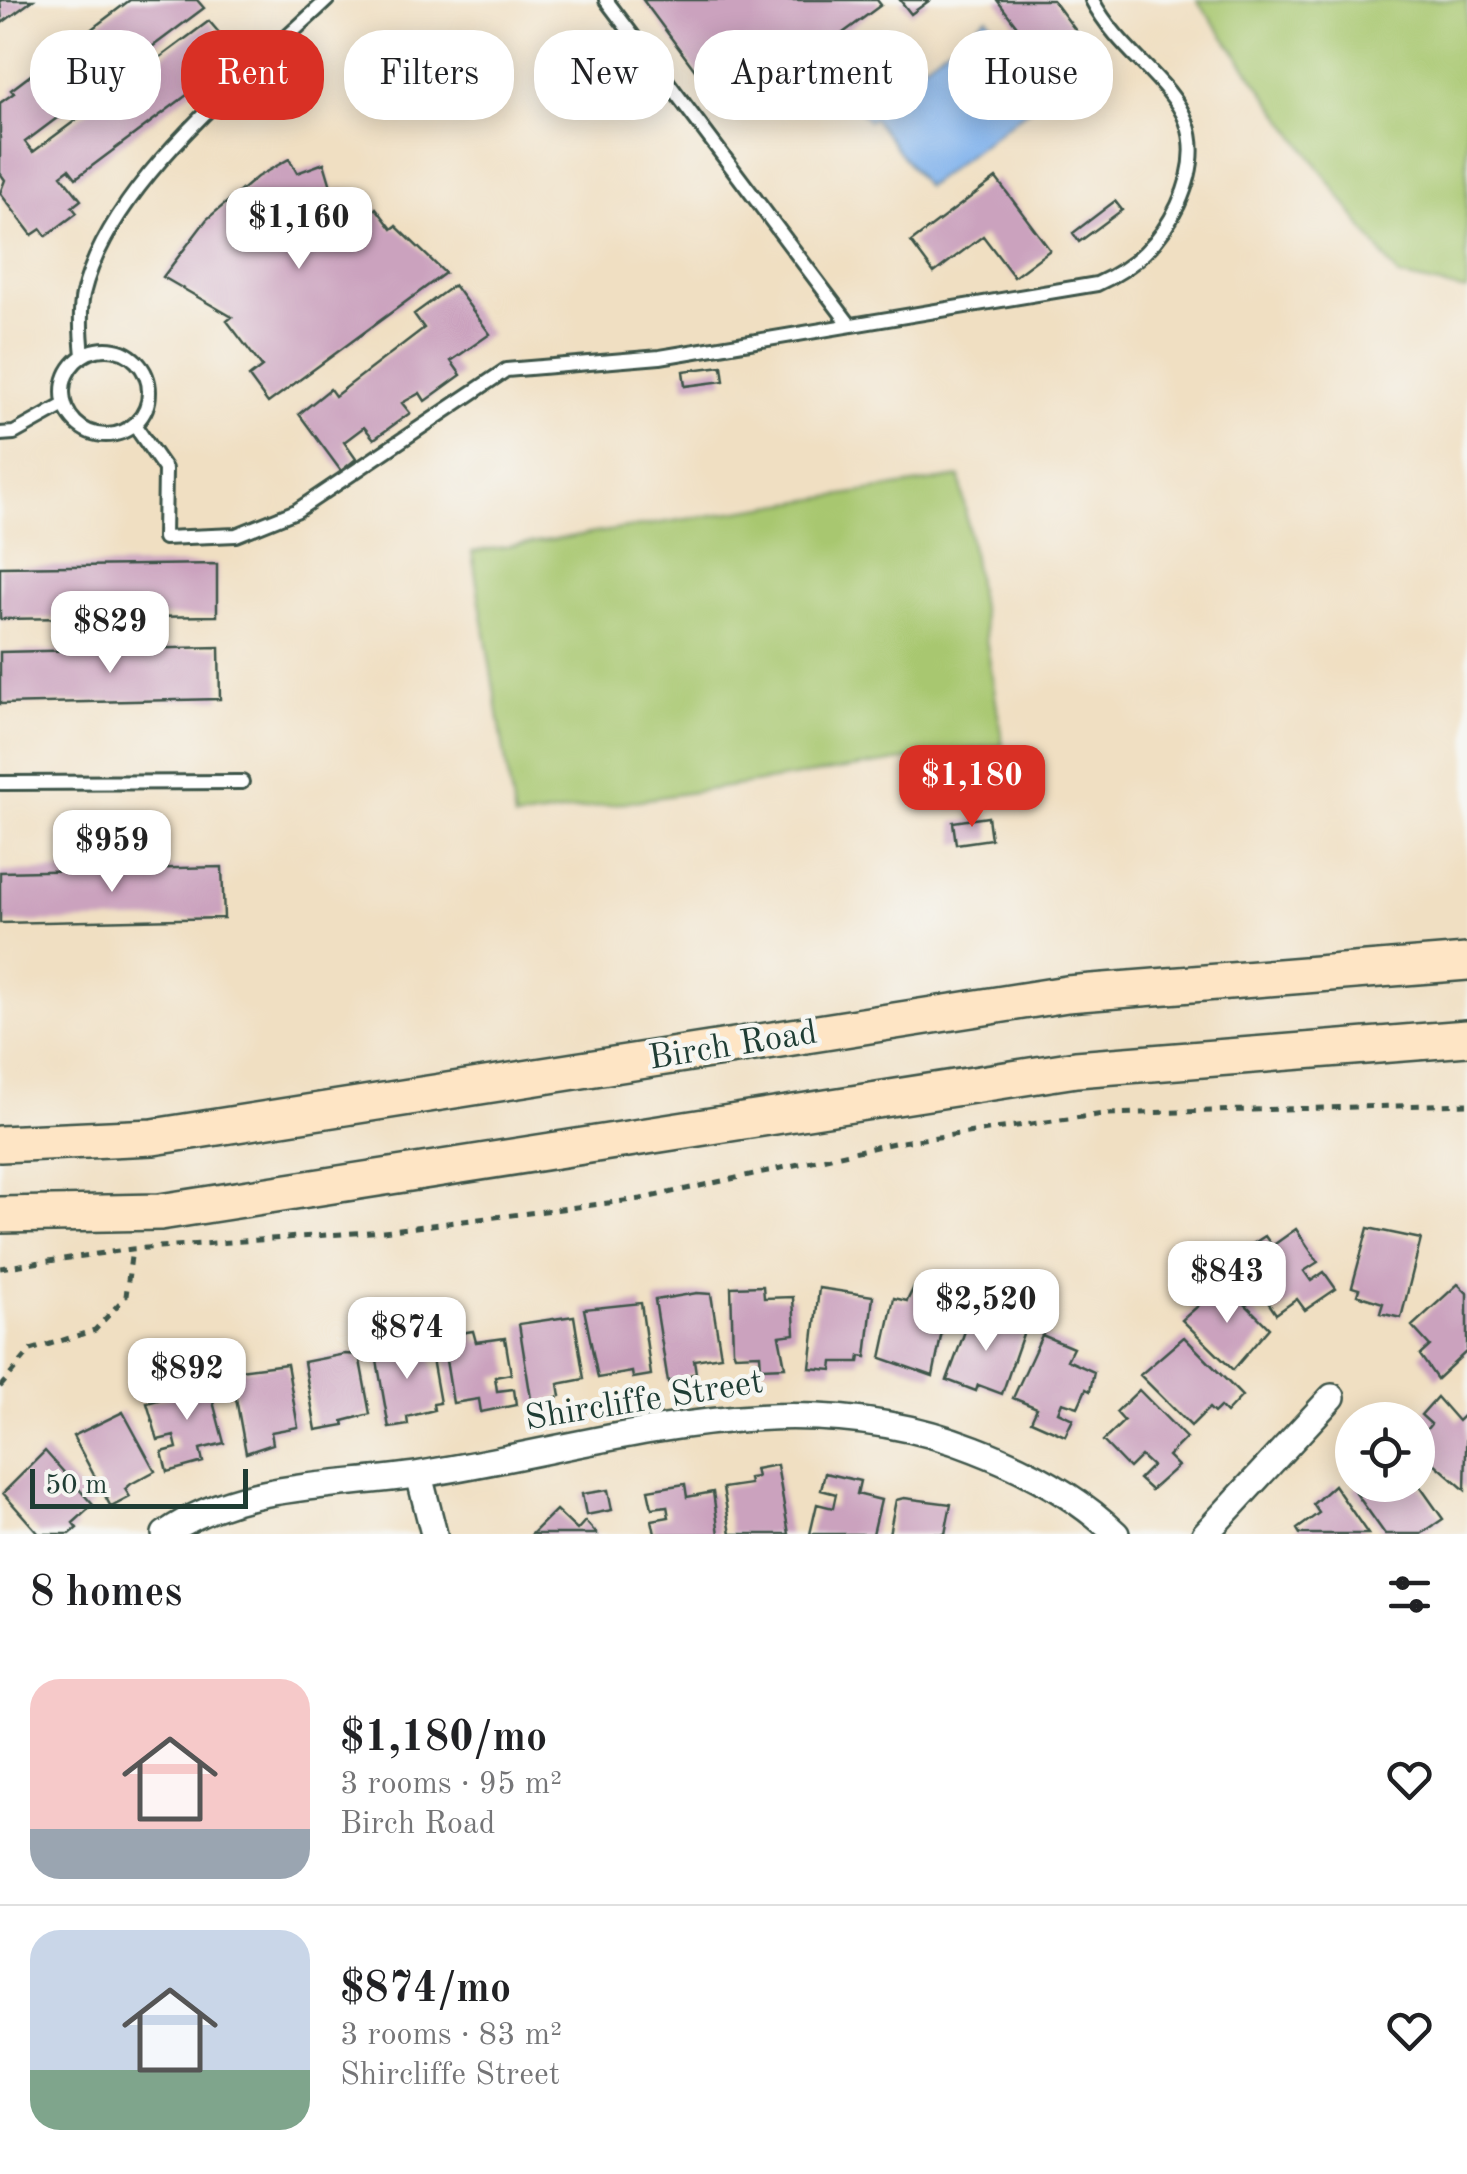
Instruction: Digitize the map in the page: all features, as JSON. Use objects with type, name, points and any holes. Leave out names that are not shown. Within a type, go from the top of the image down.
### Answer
[{"type":"main road","name":"Birch Road","points":[[0,1144],[153,1137],[1067,994],[1467,962]]},
{"type":"main road","points":[[0,1215],[160,1212],[1076,1069],[1467,1038]]},
{"type":"street","points":[[1205,1534],[1332,1397]]},
{"type":"street","name":"Shircliffe Street","points":[[165,1534],[229,1503],[290,1487],[419,1474],[728,1417],[844,1416],[926,1432],[1000,1459],[1048,1482],[1116,1534]]},
{"type":"street","points":[[419,1474],[434,1534]]},
{"type":"lane","points":[[83,356],[83,295],[94,263],[134,193],[166,153],[327,0]]},
{"type":"lane","points":[[606,0],[850,324]]},
{"type":"lane","points":[[134,426],[165,469],[164,538],[236,536],[296,510],[348,480],[506,370],[660,357],[1097,284],[1120,274],[1149,251],[1183,194],[1194,155],[1189,121],[1092,0]]},
{"type":"lane","points":[[109,349],[124,352],[145,372],[149,401],[134,426],[122,434],[92,434],[70,417],[64,405],[65,377],[83,356],[109,349]]},
{"type":"lane","points":[[0,434],[14,432],[64,405]]},
{"type":"lane","points":[[0,783],[242,782]]},
{"type":"path","points":[[0,1268],[132,1249],[383,1231],[641,1199],[894,1143],[1104,1114],[1467,1104]]},
{"type":"path","points":[[0,1388],[32,1350],[95,1330],[126,1296],[132,1249]]},
{"type":"green space","points":[[1197,0],[1467,0],[1467,291],[1398,276]]},
{"type":"green space","points":[[960,477],[1003,745],[515,819],[472,552]]},
{"type":"water","points":[[987,17],[997,30],[970,30]]},
{"type":"water","points":[[948,46],[948,120],[1014,120],[926,187],[875,120],[928,120],[928,61]]},
{"type":"building","points":[[0,0],[33,0],[2,23]]},
{"type":"building","points":[[130,0],[197,0],[204,8],[161,40],[161,30],[90,30]]},
{"type":"building","points":[[643,0],[877,0],[881,5],[847,30],[694,30],[694,69],[674,42],[674,30],[665,30]]},
{"type":"building","points":[[900,0],[930,0],[911,14]]},
{"type":"building","points":[[997,0],[1053,0],[1075,30],[1020,30]]},
{"type":"building","points":[[209,21],[217,30],[197,30]]},
{"type":"building","points":[[181,42],[181,99],[161,114],[161,57]]},
{"type":"building","points":[[30,76],[30,120],[54,120],[25,142],[33,152],[76,120],[153,120],[76,178],[69,169],[61,175],[81,200],[72,207],[77,213],[46,236],[41,229],[32,235],[0,193],[5,180],[0,173],[0,103],[14,93],[11,90]]},
{"type":"building","points":[[289,159],[297,173],[324,163],[333,193],[345,189],[356,225],[376,208],[392,229],[396,226],[445,273],[268,403],[249,377],[262,367],[227,321],[232,317],[163,277],[207,219],[257,177]]},
{"type":"building","points":[[996,178],[1050,250],[1014,277],[983,236],[934,273],[911,242]]},
{"type":"building","points":[[1115,201],[1122,210],[1079,242],[1073,233]]},
{"type":"building","points":[[454,285],[490,334],[451,361],[461,375],[425,401],[420,393],[402,403],[410,413],[374,439],[364,427],[344,442],[356,459],[341,471],[299,414],[330,389],[335,396],[424,328],[414,314]]},
{"type":"building","points":[[722,366],[724,381],[685,386],[683,371]]},
{"type":"building","points":[[217,564],[217,616],[0,619],[0,567]]},
{"type":"building","points":[[219,647],[220,699],[0,704],[0,652]]},
{"type":"building","points":[[988,817],[991,839],[956,844],[953,822]]},
{"type":"building","points":[[222,867],[224,918],[0,923],[0,872]]},
{"type":"building","points":[[1368,1228],[1421,1239],[1401,1318],[1380,1313],[1383,1303],[1357,1295],[1359,1289],[1352,1287]]},
{"type":"building","points":[[1296,1229],[1318,1262],[1304,1271],[1311,1281],[1324,1272],[1336,1289],[1305,1310],[1297,1299],[1276,1314],[1236,1255],[1265,1236],[1272,1246]]},
{"type":"building","points":[[1224,1283],[1269,1328],[1233,1370],[1182,1320]]},
{"type":"building","points":[[1458,1284],[1467,1293],[1467,1351],[1437,1379],[1420,1355],[1430,1346],[1412,1326]]},
{"type":"building","points":[[763,1286],[764,1298],[793,1297],[795,1334],[779,1336],[785,1367],[761,1368],[760,1354],[735,1355],[733,1350],[731,1287]]},
{"type":"building","points":[[819,1288],[873,1296],[866,1357],[860,1356],[859,1362],[833,1362],[832,1370],[810,1368]]},
{"type":"building","points":[[913,1289],[949,1297],[933,1376],[881,1358],[894,1298],[907,1301]]},
{"type":"building","points":[[711,1294],[721,1356],[694,1360],[696,1373],[668,1382],[655,1300]]},
{"type":"building","points":[[641,1303],[651,1375],[633,1378],[632,1372],[598,1378],[584,1309]]},
{"type":"building","points":[[972,1312],[1025,1328],[1002,1394],[978,1385],[976,1391],[947,1380]]},
{"type":"building","points":[[460,1316],[462,1331],[442,1334],[439,1319]]},
{"type":"building","points":[[574,1316],[584,1379],[558,1384],[560,1396],[532,1405],[519,1324]]},
{"type":"building","points":[[473,1331],[476,1342],[505,1338],[511,1374],[495,1377],[497,1391],[514,1389],[516,1405],[481,1412],[479,1399],[453,1403],[442,1336]]},
{"type":"building","points":[[1042,1335],[1073,1348],[1067,1360],[1094,1372],[1090,1391],[1086,1389],[1078,1407],[1062,1402],[1058,1412],[1073,1419],[1065,1436],[1031,1421],[1037,1408],[1013,1398]]},
{"type":"building","points":[[1184,1337],[1242,1396],[1226,1413],[1220,1407],[1214,1413],[1209,1408],[1191,1426],[1140,1375]]},
{"type":"building","points":[[429,1342],[440,1403],[433,1404],[434,1410],[407,1417],[408,1425],[389,1428],[375,1349]]},
{"type":"building","points":[[359,1355],[370,1414],[343,1421],[344,1425],[316,1430],[304,1362]]},
{"type":"building","points":[[287,1364],[298,1427],[271,1432],[273,1444],[246,1453],[231,1371]]},
{"type":"building","points":[[206,1375],[224,1443],[200,1449],[203,1462],[167,1472],[162,1452],[177,1448],[174,1436],[158,1440],[147,1403],[176,1395],[173,1384]]},
{"type":"building","points":[[1139,1390],[1186,1438],[1168,1456],[1178,1466],[1151,1490],[1139,1479],[1152,1466],[1141,1456],[1129,1468],[1103,1441],[1124,1421],[1116,1412]]},
{"type":"building","points":[[1437,1397],[1458,1421],[1467,1412],[1465,1490],[1435,1464],[1433,1402]]},
{"type":"building","points":[[123,1412],[155,1471],[131,1484],[125,1489],[130,1497],[111,1507],[73,1436]]},
{"type":"building","points":[[45,1451],[93,1505],[73,1523],[77,1528],[70,1534],[39,1534],[3,1493]]},
{"type":"building","points":[[777,1465],[789,1534],[731,1534],[723,1488],[750,1484],[749,1478],[757,1477],[755,1469]]},
{"type":"building","points":[[825,1473],[860,1481],[857,1494],[881,1500],[873,1534],[810,1534],[817,1504],[833,1508],[836,1494],[821,1490]]},
{"type":"building","points":[[685,1484],[687,1497],[713,1492],[719,1534],[655,1534],[652,1520],[669,1517],[667,1506],[652,1508],[648,1490]]},
{"type":"building","points":[[1334,1485],[1335,1502],[1346,1502],[1368,1534],[1300,1534],[1297,1529],[1319,1513],[1313,1504]]},
{"type":"building","points":[[608,1490],[612,1510],[586,1515],[582,1494]]},
{"type":"building","points":[[896,1500],[951,1504],[945,1534],[889,1534]]},
{"type":"building","points":[[1362,1502],[1431,1502],[1443,1519],[1421,1534],[1385,1534]]},
{"type":"building","points":[[556,1510],[577,1530],[585,1521],[597,1534],[532,1534]]}]
